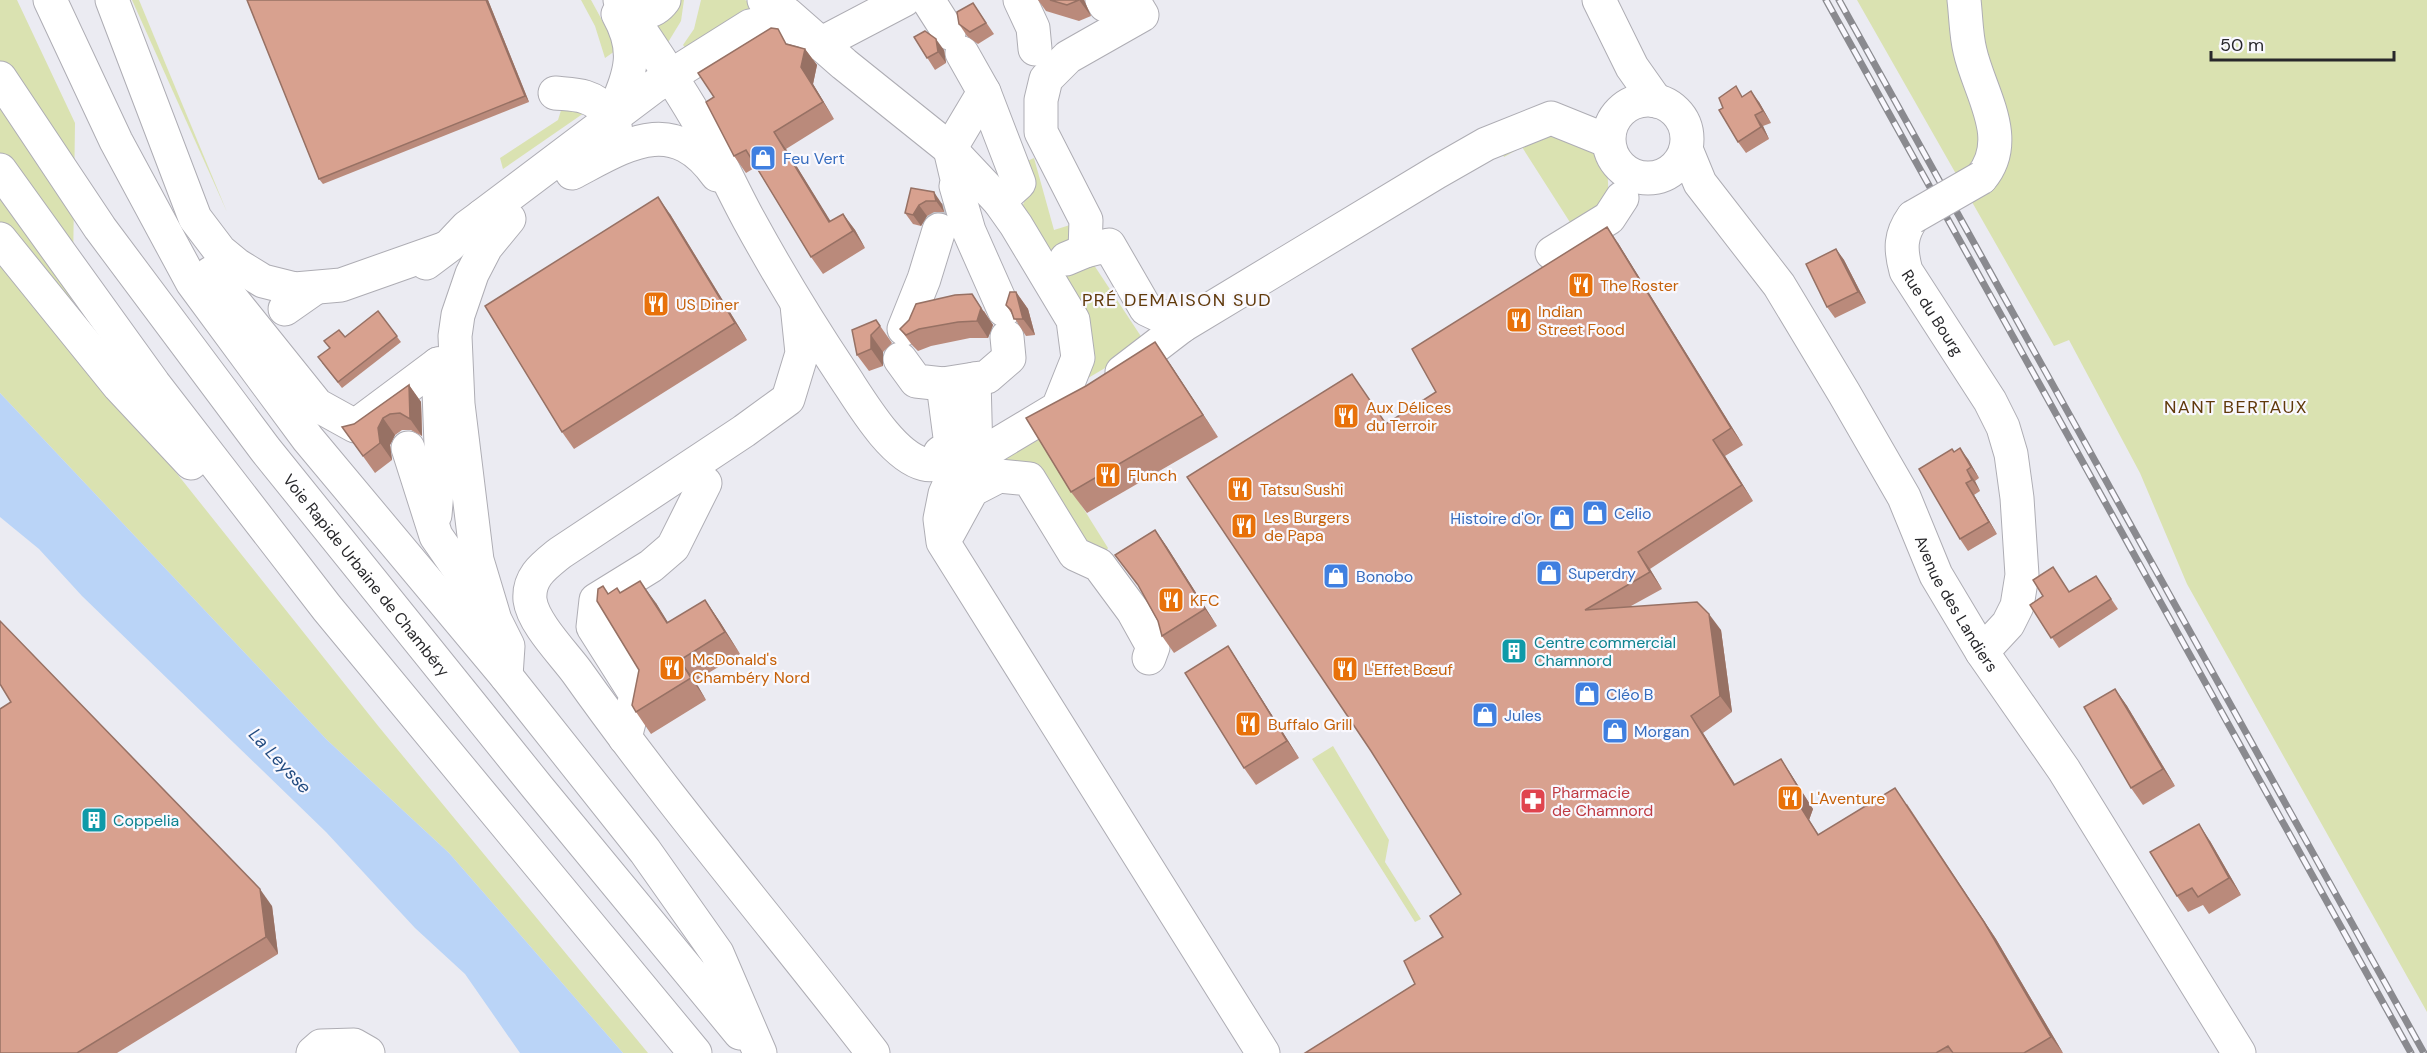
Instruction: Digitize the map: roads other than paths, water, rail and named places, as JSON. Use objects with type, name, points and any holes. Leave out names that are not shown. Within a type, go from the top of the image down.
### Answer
[{"type":"main road","points":[[50,0],[116,141],[192,282],[308,439],[506,676],[645,850],[717,953],[758,1053]]},
{"type":"main road","points":[[112,0],[195,218],[237,265],[263,281],[295,290],[341,285],[443,249]]},
{"type":"main road","points":[[618,2],[633,12],[639,13],[657,8],[664,0]]},
{"type":"main road","points":[[764,0],[787,14],[950,149],[999,201],[1017,225],[1072,320],[1078,358],[1058,408]]},
{"type":"main road","points":[[434,529],[447,363],[458,315],[471,274],[486,247],[495,217],[612,117],[671,75],[750,26],[771,22],[814,38],[904,0]]},
{"type":"main road","points":[[928,0],[984,92],[1018,183],[999,201]]},
{"type":"main road","points":[[1020,0],[1033,28],[1035,49]]},
{"type":"main road","points":[[1102,0],[1105,5],[1132,10]]},
{"type":"main road","points":[[1599,0],[1632,67],[1656,101]]},
{"type":"main road","name":"Rue du Bourg","points":[[1964,0],[1970,51],[1995,124],[1991,166],[1982,178],[1913,217],[1904,229],[1901,254],[1906,271],[1990,401],[2003,427],[2011,454],[2017,498],[2022,575],[2014,614],[1982,652]]},
{"type":"main road","points":[[618,2],[671,75],[702,128],[796,305],[863,406],[892,445],[922,464],[932,465],[956,452],[1091,392],[1152,351],[1170,320],[1486,144],[1551,118],[1609,134]]},
{"type":"main road","points":[[572,173],[616,135],[612,117],[627,75],[631,56],[631,41],[618,2]]},
{"type":"main road","points":[[1085,251],[1086,220],[1041,132],[1041,100],[1046,79],[1068,57],[1132,10]]},
{"type":"main road","points":[[1609,134],[1617,115],[1628,105],[1642,100],[1656,101],[1668,106],[1678,114],[1684,124],[1687,137],[1686,149],[1681,160],[1672,170],[1649,178],[1638,177],[1623,170],[1610,152],[1609,134],[1610,100],[1618,38]]},
{"type":"main road","name":"Voie Rapide Urbaine de Chambéry","points":[[0,78],[100,228],[265,449],[538,788],[758,1053]]},
{"type":"main road","points":[[947,207],[969,231],[1006,323],[1009,358],[987,377],[959,382],[916,381],[902,344],[947,207],[958,183],[950,149],[984,92]]},
{"type":"main road","points":[[555,93],[591,99],[612,117]]},
{"type":"main road","points":[[211,273],[248,297],[297,312],[321,311],[347,305],[372,297],[414,273],[443,249],[572,173],[629,144],[655,137],[684,145],[705,159],[748,218]]},
{"type":"main road","name":"Avenue des Landiers","points":[[1686,149],[1700,183],[1779,285],[1850,403],[1904,497],[1936,576],[1982,652],[2064,770],[2239,1053]]},
{"type":"main road","points":[[0,170],[154,384],[327,609],[695,1053]]},
{"type":"main road","points":[[1649,178],[1689,196],[1738,232]]},
{"type":"main road","points":[[142,190],[317,405],[355,426],[387,411],[447,363]]},
{"type":"main road","points":[[1552,253],[1609,218],[1622,198]]},
{"type":"main road","points":[[0,239],[119,386],[327,609]]},
{"type":"main road","points":[[1043,270],[1085,251],[1109,245],[1146,309],[1170,320]]},
{"type":"main road","points":[[285,309],[315,288]]},
{"type":"main road","points":[[796,305],[802,353],[788,399],[744,431],[560,553],[537,572],[532,580],[530,600],[543,628],[625,738],[873,1053]]},
{"type":"main road","points":[[447,363],[460,416],[477,560],[495,620]]},
{"type":"main road","points":[[959,382],[956,469],[945,494],[940,519],[943,542],[1263,1053]]},
{"type":"main road","points":[[408,448],[436,536],[495,620],[508,646],[506,676]]},
{"type":"main road","points":[[943,542],[972,490],[999,476],[1029,478],[1075,554],[1099,565],[1133,611],[1153,647],[1149,658]]},
{"type":"main road","points":[[595,607],[664,574],[678,562],[690,542],[705,483],[674,547],[595,607],[593,627],[636,695],[625,738]]},
{"type":"main road","points":[[313,1053],[321,1046],[354,1045],[368,1053]]},
{"type":"water","name":"La Leysse","points":[[0,393],[327,740],[449,853],[623,1053],[520,1053],[465,974],[415,928],[326,832],[82,596],[39,549],[0,517]]},
{"type":"tunnel","points":[[939,230],[945,204]]},
{"type":"railway","points":[[1826,0],[2411,1053]]},
{"type":"railway","points":[[1839,0],[2424,1053]]},
{"type":"place","name":"Feu Vert","points":[[763,158]]},
{"type":"place","name":"The Roster","points":[[1581,285]]},
{"type":"place","name":"US Diner","points":[[656,304]]},
{"type":"place","name":"Indian Street Food","points":[[1519,320]]},
{"type":"place","name":"Aux Délices du Terroir","points":[[1346,416]]},
{"type":"place","name":"Flunch","points":[[1108,475]]},
{"type":"place","name":"Tatsu Sushi","points":[[1240,489]]},
{"type":"place","name":"Celio","points":[[1595,513]]},
{"type":"place","name":"Histoire d'Or","points":[[1562,518]]},
{"type":"place","name":"Les Burgers de Papa","points":[[1244,526]]},
{"type":"place","name":"Superdry","points":[[1549,573]]},
{"type":"place","name":"Bonobo","points":[[1336,576]]},
{"type":"place","name":"KFC","points":[[1171,600]]},
{"type":"place","name":"Centre commercial Chamnord","points":[[1514,651]]},
{"type":"place","name":"McDonald's Chambéry Nord","points":[[672,668]]},
{"type":"place","name":"L'Effet Bœuf","points":[[1345,669]]},
{"type":"place","name":"Cléo B","points":[[1587,694]]},
{"type":"place","name":"Jules","points":[[1485,715]]},
{"type":"place","name":"Buffalo Grill","points":[[1248,724]]},
{"type":"place","name":"Morgan","points":[[1615,731]]},
{"type":"place","name":"L'Aventure","points":[[1790,798]]},
{"type":"place","name":"Pharmacie de Chamnord","points":[[1533,801]]},
{"type":"place","name":"Coppelia","points":[[94,820]]},
{"type":"district","name":"PRÉ DEMAISON SUD","points":[[1177,300]]},
{"type":"district","name":"NANT BERTAUX","points":[[2236,407]]}]
